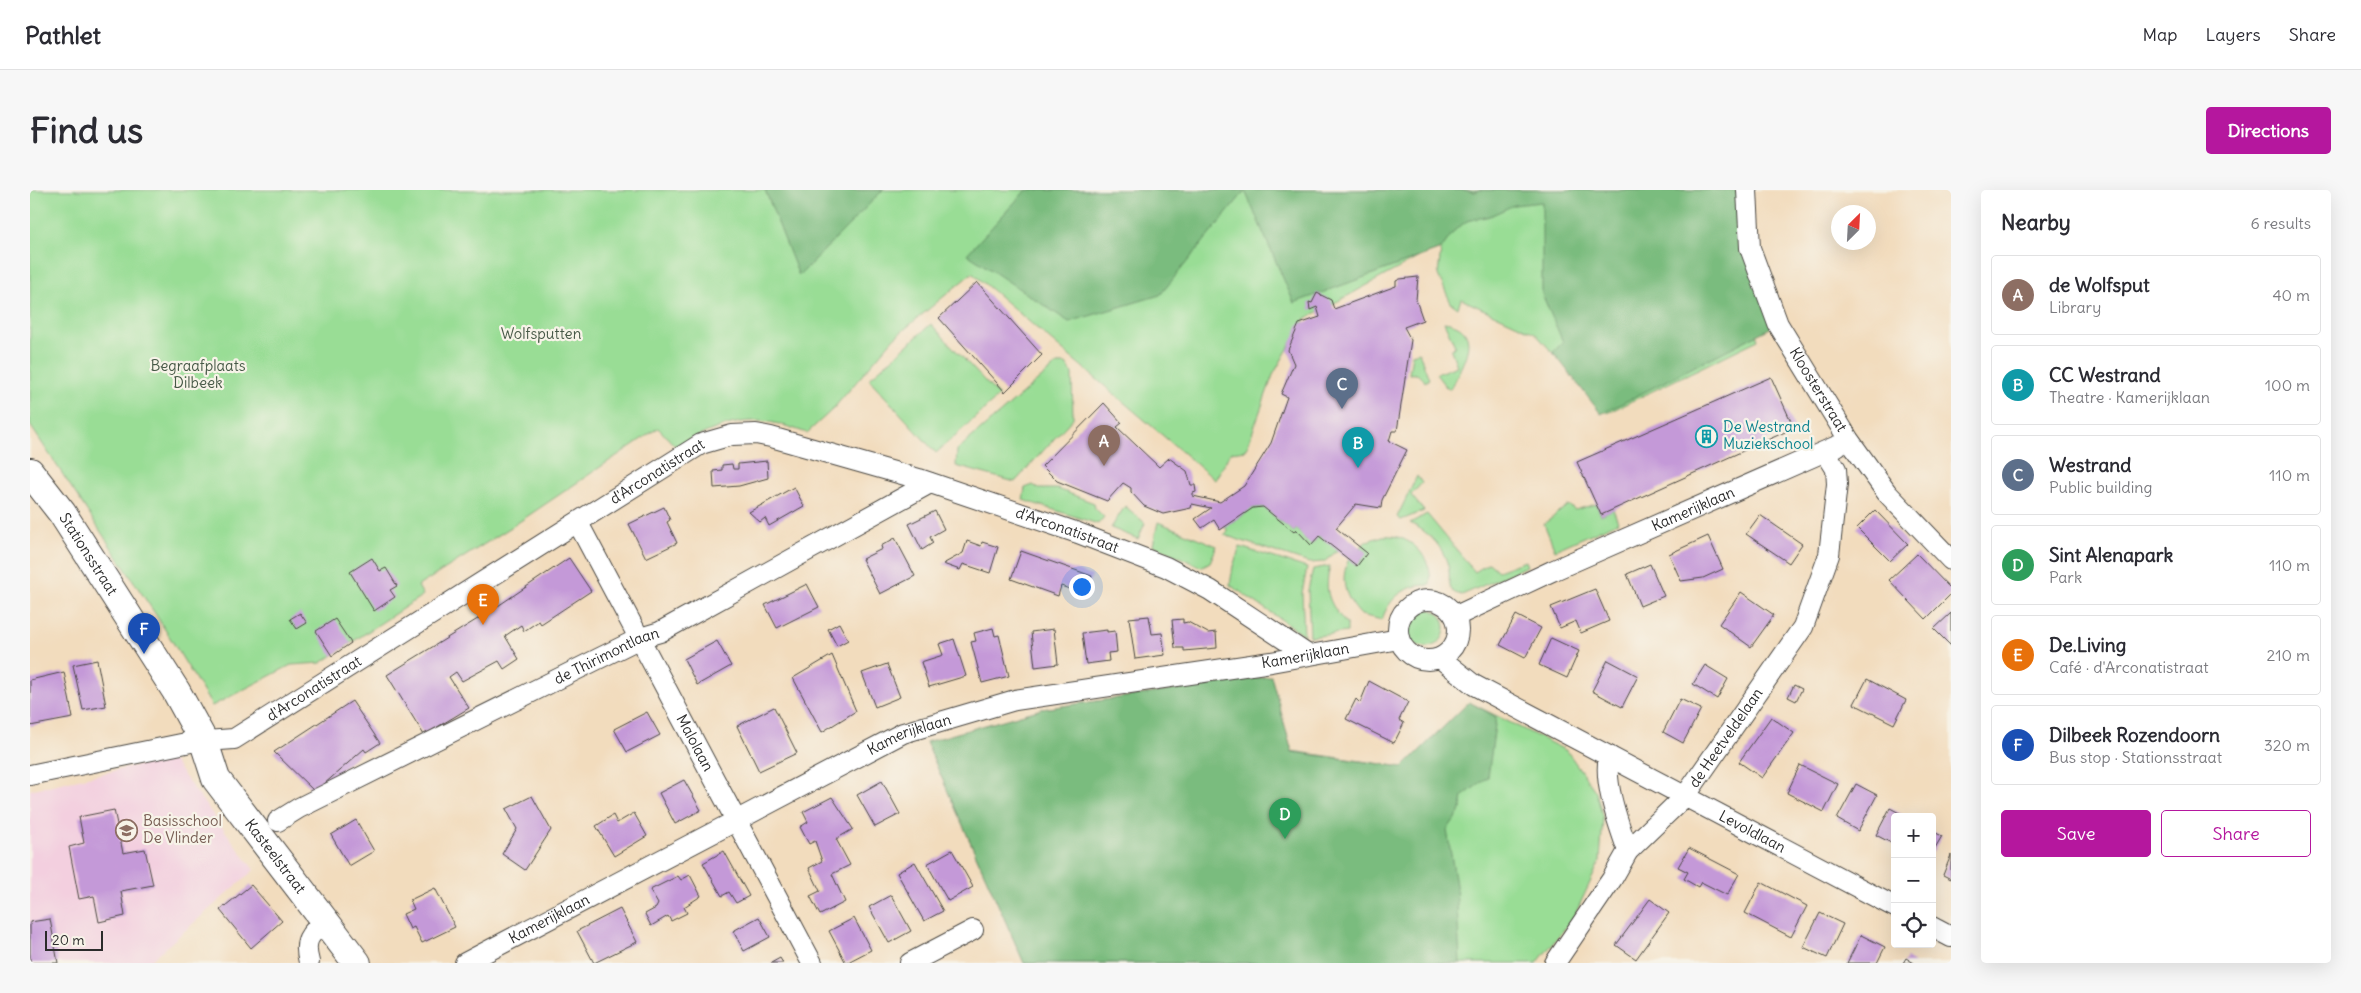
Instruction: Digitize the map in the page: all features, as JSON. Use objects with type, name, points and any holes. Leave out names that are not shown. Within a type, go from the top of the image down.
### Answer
[{"type":"street","name":"Kloosterstraat","points":[[1747,190],[1750,248],[1778,324],[1849,440],[1887,492],[1951,560]]},
{"type":"street","name":"d'Arconatistraat","points":[[30,775],[191,742],[234,739],[701,444],[732,435],[756,434],[786,440],[930,483],[1078,533],[1166,567],[1210,590],[1308,655]]},
{"type":"street","name":"Kamerijklaan","points":[[1456,616],[1552,571],[1826,452],[1849,440]]},
{"type":"street","name":"de Heetveldelaan","points":[[1555,963],[1612,879],[1628,851],[1686,795],[1803,627],[1830,555],[1838,484],[1836,469],[1826,452]]},
{"type":"street","name":"Stationsstraat","points":[[30,472],[86,550],[176,691],[204,742]]},
{"type":"street","name":"de Thirimontlaan","points":[[278,821],[299,808],[640,638],[660,632],[930,483]]},
{"type":"street","name":"Malolaan","points":[[578,523],[812,963]]},
{"type":"street","points":[[1427,599],[1442,603],[1456,616],[1459,631],[1451,651],[1440,658],[1424,661],[1414,658],[1406,652],[1399,639],[1399,622],[1403,613],[1413,603],[1427,599]]},
{"type":"street","name":"Kamerijklaan","points":[[464,963],[736,822],[902,733],[1006,702],[1272,662],[1399,639]]},
{"type":"street","name":"Levoldlaan","points":[[1440,658],[1474,684],[1891,905]]},
{"type":"street","name":"Kasteelstraat","points":[[204,742],[216,779],[325,921],[352,961]]},
{"type":"street","points":[[1610,756],[1606,769],[1628,851]]},
{"type":"street","points":[[310,963],[306,950],[310,934],[325,921]]},
{"type":"street","points":[[1936,929],[1951,938]]},
{"type":"street","points":[[910,963],[973,930]]},
{"type":"shaded area","name":"Basisschool De Vlinder","points":[[171,758],[254,870],[148,963],[30,963],[30,790]]},
{"type":"green space","points":[[30,190],[1730,190],[1728,238],[1758,340],[1607,413],[1535,333],[1461,299],[1458,308],[1451,303],[1438,275],[1441,249],[1421,256],[1305,319],[1273,375],[1246,450],[1231,452],[1215,480],[972,273],[894,338],[833,409],[807,433],[769,422],[744,422],[709,431],[676,447],[658,428],[513,526],[418,586],[423,595],[321,663],[291,665],[212,706],[156,615],[30,425]]},
{"type":"green space","points":[[765,190],[883,190],[799,276]]},
{"type":"green space","points":[[1026,190],[1464,190],[1476,192],[1477,190],[1747,190],[1750,248],[1778,324],[1601,414],[1553,352],[1563,342],[1542,294],[1542,202],[1514,205],[1490,216],[1467,221],[1455,230],[1441,249],[1294,303],[1245,191],[1160,295],[1069,322],[967,254]]},
{"type":"green space","points":[[1444,322],[1457,326],[1465,332],[1468,340],[1464,360],[1450,389],[1445,386],[1436,374],[1457,366],[1451,350],[1455,346]]},
{"type":"green space","points":[[931,324],[999,396],[936,453],[869,379]]},
{"type":"green space","points":[[1419,352],[1429,379],[1425,382],[1418,375],[1409,374],[1412,354]]},
{"type":"green space","points":[[1057,364],[1066,364],[1072,373],[1073,418],[1015,482],[956,466],[957,450]]},
{"type":"green space","points":[[1417,476],[1422,483],[1411,495],[1424,511],[1401,520],[1397,517]]},
{"type":"green space","points":[[1033,485],[1039,489],[1058,489],[1094,503],[1095,508],[1104,517],[1098,524],[1023,500],[1025,488]]},
{"type":"green space","points":[[1596,504],[1601,515],[1613,509],[1618,522],[1555,550],[1544,524],[1568,505],[1575,510]]},
{"type":"green space","points":[[1125,506],[1145,523],[1138,539],[1111,528]]},
{"type":"green space","points":[[1263,507],[1294,532],[1296,529],[1311,545],[1319,536],[1338,550],[1324,562],[1309,563],[1224,535],[1228,531],[1225,527],[1253,508]]},
{"type":"green space","points":[[1427,514],[1475,572],[1489,563],[1498,571],[1525,561],[1527,566],[1462,595],[1455,593],[1450,586],[1447,563],[1436,542],[1424,531],[1410,523]]},
{"type":"green space","points":[[1158,522],[1217,546],[1210,562],[1201,567],[1153,545]]},
{"type":"green space","points":[[1383,536],[1393,536],[1402,539],[1418,549],[1428,566],[1430,585],[1414,587],[1400,594],[1389,605],[1382,620],[1361,615],[1355,609],[1345,588],[1344,574],[1349,559],[1357,566],[1367,553],[1360,547],[1367,541]]},
{"type":"green space","points":[[1240,547],[1307,568],[1302,593],[1304,635],[1230,585],[1233,566]]},
{"type":"green space","points":[[1330,566],[1327,584],[1328,591],[1332,604],[1347,625],[1347,632],[1310,637],[1308,590],[1313,569]]},
{"type":"green space","points":[[1426,609],[1439,615],[1445,628],[1439,641],[1426,647],[1413,641],[1407,628],[1413,615]]},
{"type":"green space","points":[[1271,676],[1292,751],[1403,767],[1469,702],[1567,751],[1596,792],[1603,818],[1600,861],[1574,917],[1537,963],[1024,963],[926,742],[1042,709]]},
{"type":"green space","points":[[1271,676],[1292,752],[1403,767],[1469,702],[1496,717],[1488,777],[1463,796],[1461,810],[1447,830],[1456,885],[1460,963],[1024,963],[926,742],[1042,709]]},
{"type":"building","points":[[1418,277],[1416,300],[1423,320],[1404,327],[1411,340],[1397,431],[1392,431],[1389,441],[1407,450],[1382,500],[1381,508],[1356,504],[1336,528],[1367,553],[1357,566],[1319,536],[1311,545],[1296,529],[1294,532],[1263,507],[1253,508],[1220,530],[1214,520],[1202,528],[1195,519],[1211,508],[1192,504],[1191,508],[1163,514],[1144,506],[1131,492],[1131,488],[1123,483],[1107,501],[1057,481],[1042,466],[1104,403],[1122,423],[1117,427],[1159,467],[1169,458],[1187,471],[1191,485],[1195,485],[1196,492],[1193,493],[1193,496],[1220,502],[1244,486],[1271,443],[1287,397],[1281,394],[1294,364],[1288,350],[1299,324],[1320,317],[1317,307],[1310,310],[1309,302],[1312,303],[1317,293],[1331,300],[1334,309],[1396,286],[1396,281],[1400,279]]},
{"type":"building","points":[[977,282],[1042,355],[1005,392],[939,318]]},
{"type":"building","name":"De Westrand Muziekschool","points":[[1771,377],[1794,428],[1601,515],[1577,462]]},
{"type":"building","points":[[767,461],[768,478],[739,486],[714,488],[713,471],[722,470],[722,465],[732,464],[733,469],[738,469],[738,464]]},
{"type":"building","points":[[794,487],[804,506],[769,526],[765,518],[760,522],[749,512]]},
{"type":"building","points":[[664,507],[670,520],[667,522],[677,543],[646,558],[629,524]]},
{"type":"building","points":[[1875,510],[1908,544],[1890,561],[1857,528]]},
{"type":"building","points":[[935,511],[944,529],[930,537],[933,543],[922,550],[909,524]]},
{"type":"building","points":[[1760,515],[1802,544],[1789,563],[1746,534]]},
{"type":"building","points":[[1708,536],[1723,569],[1703,578],[1681,581],[1669,554]]},
{"type":"building","points":[[895,538],[915,576],[880,594],[862,559],[882,549],[881,546]]},
{"type":"building","points":[[967,541],[981,546],[982,542],[998,547],[990,573],[963,564],[960,570],[943,564],[963,553]]},
{"type":"building","points":[[1021,551],[1092,576],[1088,587],[1075,591],[1061,586],[1058,596],[1011,579]]},
{"type":"building","points":[[1917,554],[1951,589],[1951,594],[1926,619],[1889,580]]},
{"type":"building","points":[[372,558],[380,571],[386,568],[397,586],[390,590],[395,597],[374,611],[350,572]]},
{"type":"building","points":[[569,558],[591,591],[541,624],[539,621],[524,631],[521,625],[505,636],[519,659],[504,669],[499,661],[462,681],[456,672],[449,677],[469,708],[424,735],[387,675],[489,612]]},
{"type":"building","points":[[1650,564],[1664,596],[1640,606],[1627,574]]},
{"type":"building","points":[[807,584],[819,607],[777,628],[765,605]]},
{"type":"building","points":[[1595,589],[1609,621],[1581,633],[1576,621],[1560,628],[1551,607]]},
{"type":"building","points":[[1741,592],[1774,615],[1751,647],[1719,624]]},
{"type":"building","points":[[300,613],[307,623],[297,629],[290,619]]},
{"type":"building","points":[[1951,613],[1951,646],[1934,629]]},
{"type":"building","points":[[1516,615],[1541,628],[1525,658],[1500,645]]},
{"type":"building","points":[[1149,616],[1152,634],[1162,633],[1165,655],[1135,659],[1129,618]]},
{"type":"building","points":[[335,619],[351,643],[332,656],[316,631]]},
{"type":"building","points":[[1183,619],[1183,623],[1188,622],[1208,633],[1216,632],[1217,648],[1184,651],[1184,648],[1175,648],[1172,620]]},
{"type":"building","points":[[839,623],[848,640],[837,646],[828,629]]},
{"type":"building","points":[[993,628],[995,636],[999,635],[1009,676],[982,683],[971,642],[976,641],[974,633]]},
{"type":"building","points":[[1054,629],[1058,664],[1035,667],[1031,632]]},
{"type":"building","points":[[1107,630],[1107,632],[1115,631],[1117,652],[1108,653],[1109,661],[1086,664],[1082,633]]},
{"type":"building","points":[[1551,638],[1579,651],[1567,678],[1539,665]]},
{"type":"building","points":[[954,639],[966,676],[929,687],[921,662],[943,655],[939,644]]},
{"type":"building","points":[[717,641],[731,666],[697,685],[684,659]]},
{"type":"building","points":[[832,655],[856,711],[822,732],[793,678]]},
{"type":"building","points":[[97,660],[106,706],[83,710],[73,665]]},
{"type":"building","points":[[1608,660],[1638,676],[1622,707],[1592,691]]},
{"type":"building","points":[[887,664],[900,697],[875,707],[862,673]]},
{"type":"building","points":[[1705,665],[1728,679],[1717,699],[1693,684]]},
{"type":"building","points":[[64,672],[73,718],[30,726],[30,680]]},
{"type":"building","points":[[1867,679],[1906,700],[1894,724],[1854,704]]},
{"type":"building","points":[[1369,681],[1408,702],[1399,720],[1404,723],[1394,743],[1346,719],[1356,699],[1360,703]]},
{"type":"building","points":[[1794,685],[1802,689],[1796,701],[1788,697]]},
{"type":"building","points":[[1680,699],[1701,709],[1683,743],[1663,732]]},
{"type":"building","points":[[352,701],[380,743],[366,752],[364,749],[315,792],[274,752]]},
{"type":"building","points":[[774,707],[797,753],[759,771],[737,726]]},
{"type":"building","points":[[647,712],[660,735],[627,752],[614,729]]},
{"type":"building","points":[[1771,717],[1794,733],[1762,778],[1739,762]]},
{"type":"building","points":[[1800,765],[1838,784],[1824,812],[1787,793]]},
{"type":"building","points":[[684,780],[701,810],[675,824],[659,793]]},
{"type":"building","points":[[882,781],[900,814],[875,827],[857,795]]},
{"type":"building","points":[[1856,784],[1877,795],[1858,831],[1837,819]]},
{"type":"building","points":[[532,796],[551,830],[525,870],[502,854],[517,829],[506,809]]},
{"type":"building","points":[[832,797],[853,829],[836,839],[850,865],[832,874],[845,902],[820,915],[810,896],[820,891],[809,868],[822,861],[815,841],[809,844],[800,827],[808,822],[803,812]]},
{"type":"building","points":[[1890,808],[1899,813],[1891,813],[1891,843],[1876,835]]},
{"type":"building","points":[[114,810],[123,853],[145,849],[153,885],[121,891],[125,916],[99,922],[94,896],[79,899],[69,847],[84,843],[79,817]]},
{"type":"building","points":[[634,813],[647,836],[614,856],[596,826],[613,815],[617,823]]},
{"type":"building","points":[[356,820],[374,851],[349,866],[331,835]]},
{"type":"building","points":[[1936,833],[1942,836],[1936,846]]},
{"type":"building","points":[[1689,848],[1739,874],[1727,895],[1701,882],[1698,887],[1684,879],[1688,872],[1678,867]]},
{"type":"building","points":[[952,850],[973,887],[948,901],[927,864]]},
{"type":"building","points":[[724,851],[749,896],[736,903],[729,892],[722,896],[703,863]]},
{"type":"building","points":[[1951,855],[1951,879],[1943,875]]},
{"type":"building","points":[[915,862],[943,911],[924,921],[897,873]]},
{"type":"building","points":[[690,875],[701,896],[684,907],[687,913],[671,921],[668,916],[651,926],[645,914],[656,908],[658,904],[650,890],[678,876],[681,880]]},
{"type":"building","points":[[1761,882],[1807,906],[1791,937],[1745,913]]},
{"type":"building","points":[[251,885],[282,921],[251,948],[220,910]]},
{"type":"building","points":[[435,888],[455,927],[422,943],[414,927],[410,929],[403,914],[414,909],[410,900]]},
{"type":"building","points":[[891,895],[911,931],[889,943],[869,907]]},
{"type":"building","points":[[1650,899],[1669,913],[1636,959],[1616,945]]},
{"type":"building","points":[[620,909],[637,942],[594,963],[577,931]]},
{"type":"building","points":[[1820,913],[1843,924],[1827,958],[1803,947]]},
{"type":"building","points":[[759,917],[770,937],[744,951],[733,931]]},
{"type":"building","points":[[854,918],[871,950],[846,963],[829,931]]},
{"type":"building","points":[[50,919],[58,963],[30,963],[30,922]]},
{"type":"building","points":[[1861,935],[1885,947],[1877,963],[1847,963]]},
{"type":"building","points":[[780,958],[783,963],[771,963]]},
{"type":"building","points":[[1906,958],[1914,963],[1903,963]]},
{"type":"place","name":"Westrand","points":[[1342,409]]},
{"type":"place","name":"De Westrand Muziekschool","points":[[1707,436]]},
{"type":"place","name":"de Wolfsput","points":[[1104,466]]},
{"type":"place","name":"CC Westrand","points":[[1358,468]]},
{"type":"place","name":"De.Living","points":[[483,625]]},
{"type":"place","name":"Dilbeek Rozendoorn","points":[[144,654]]},
{"type":"place","name":"Basisschool De Vlinder","points":[[127,830]]},
{"type":"place","name":"Sint Alenapark","points":[[1285,839]]},
{"type":"park label","name":"Wolfsputten","points":[[541,334]]},
{"type":"park label","name":"Begraafplaats Dilbeek","points":[[198,374]]}]
